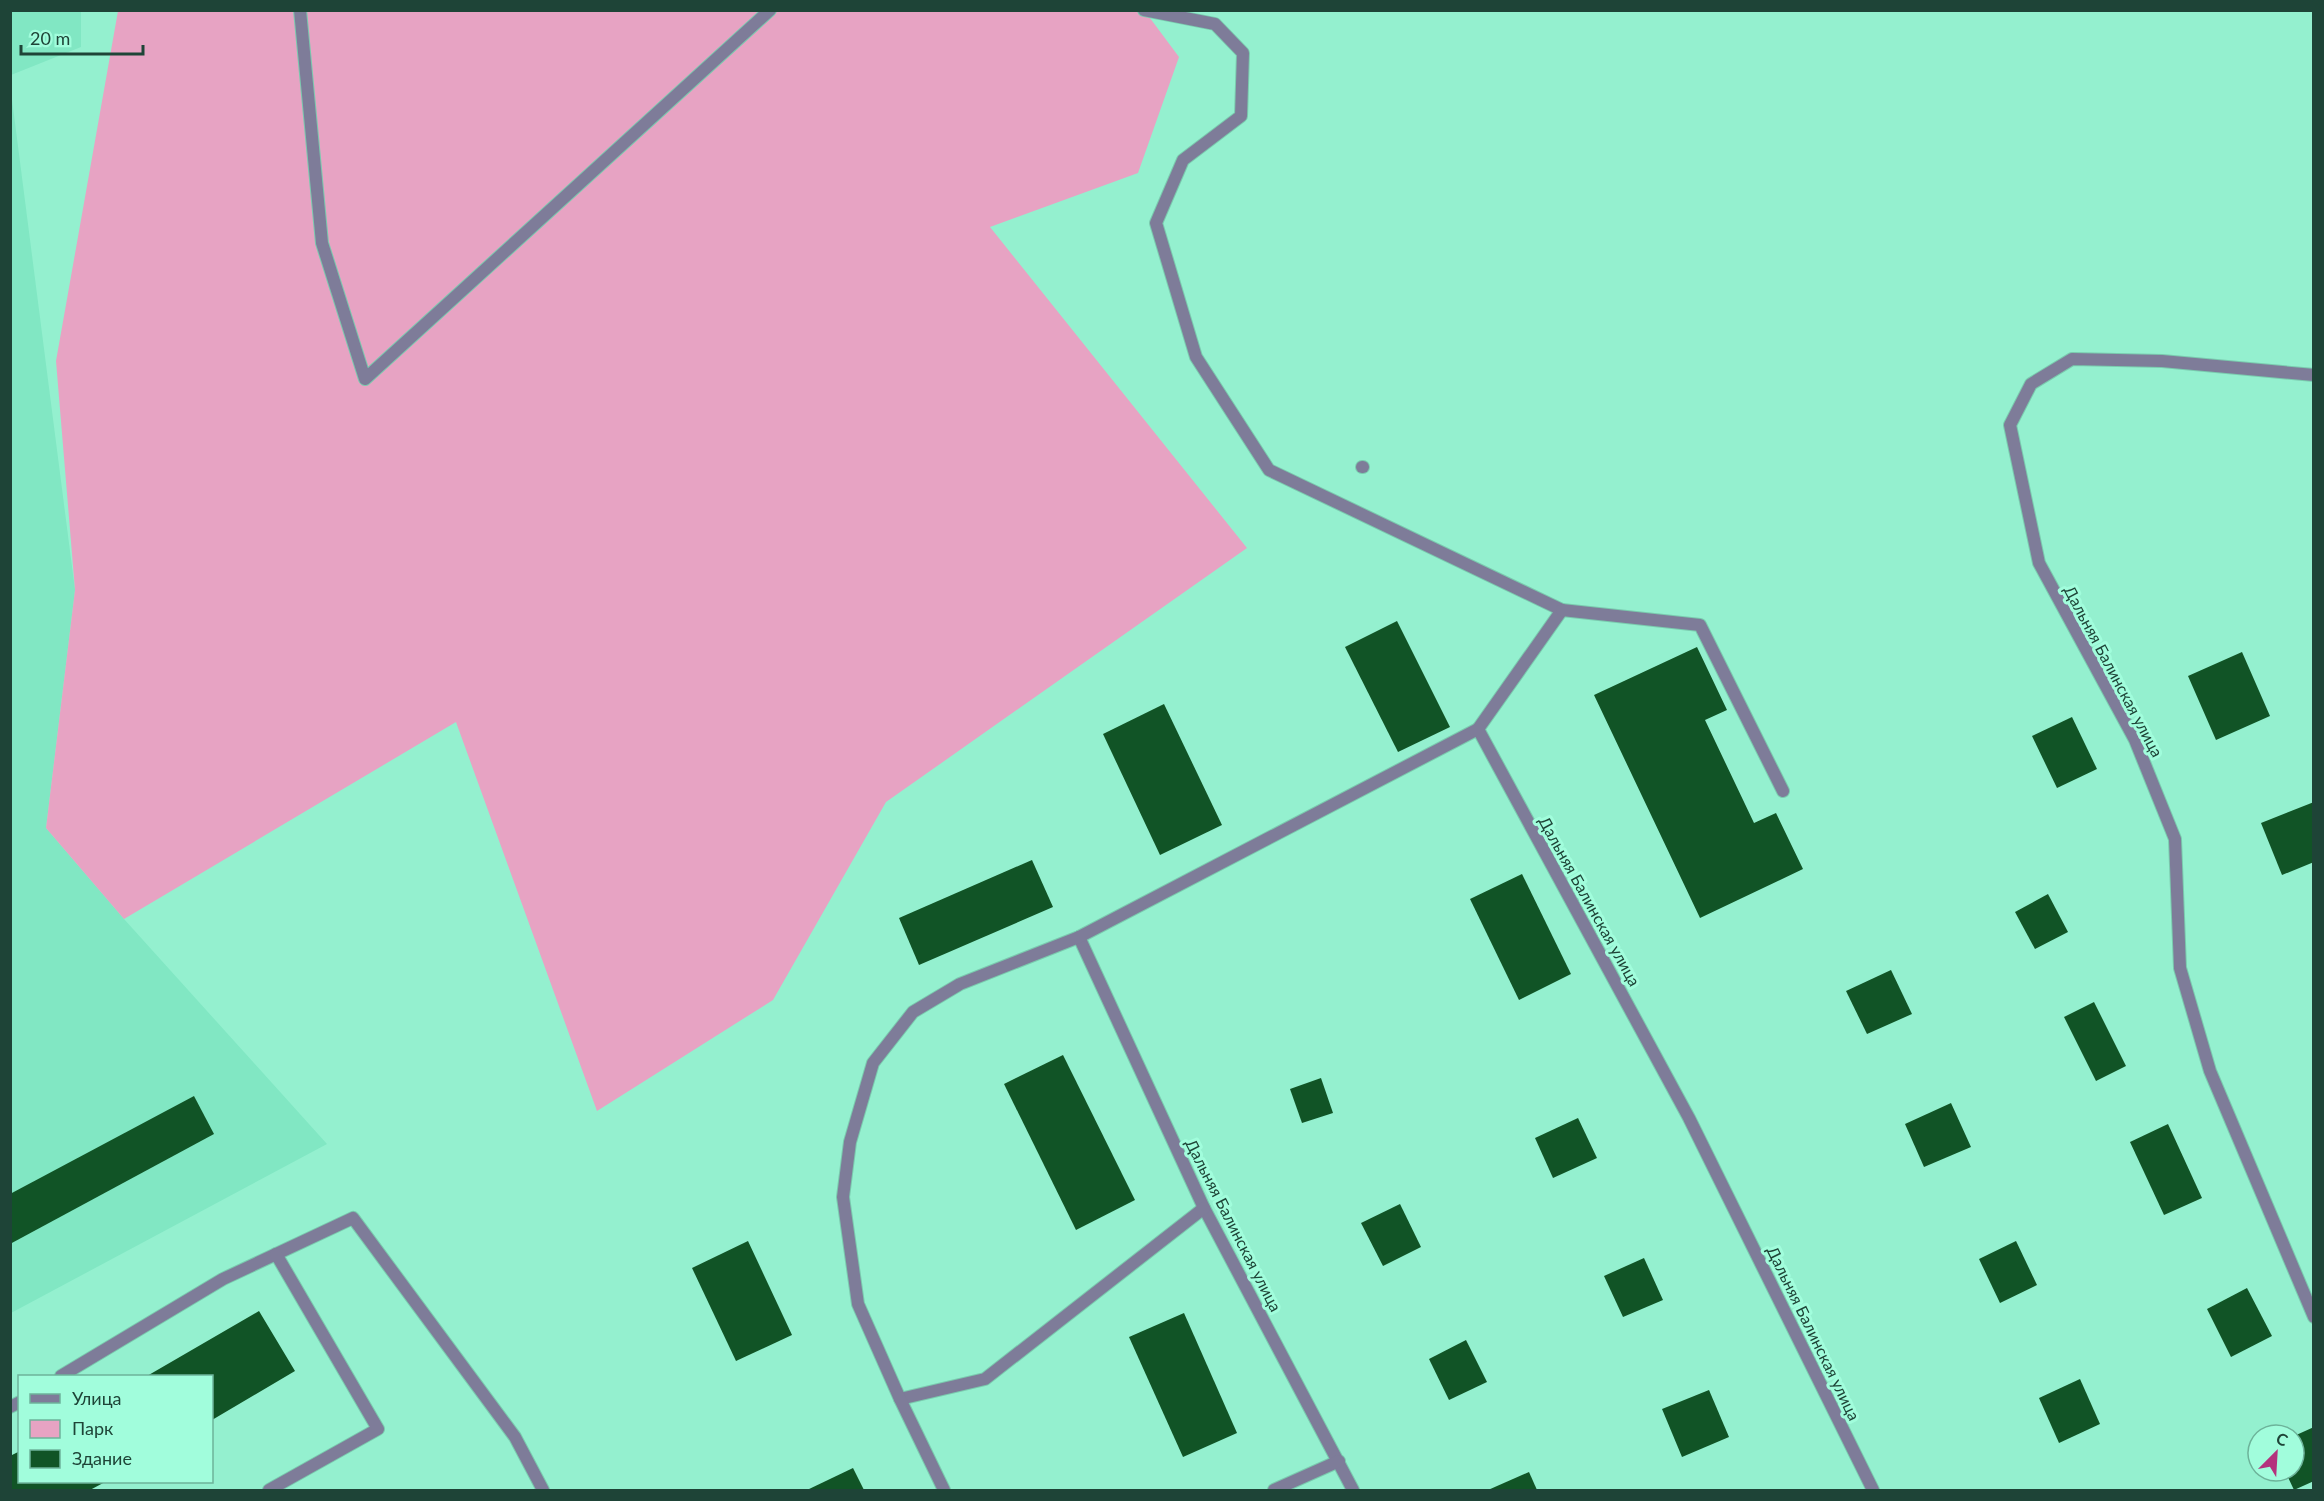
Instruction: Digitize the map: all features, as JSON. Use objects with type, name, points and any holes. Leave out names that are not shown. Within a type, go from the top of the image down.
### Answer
[{"type":"street","points":[[300,10],[322,243],[365,379],[770,10]]},
{"type":"street","points":[[1144,11],[1215,24],[1243,53],[1240,116],[1183,160],[1156,223],[1196,357],[1269,470],[1562,610],[1700,625],[1784,790]]},
{"type":"street","name":"Дальняя Балинская улица","points":[[2313,375],[2162,360],[2072,359],[2031,384],[2010,425],[2039,563],[2135,740],[2175,839],[2180,969],[2183,980],[2210,1071],[2313,1317]]},
{"type":"street","points":[[944,1491],[858,1304],[843,1197],[850,1142],[873,1063],[913,1012],[960,984],[1079,937],[1478,729],[1562,610]]},
{"type":"street","name":"Дальняя Балинская улица","points":[[1478,729],[1689,1118],[1873,1491]]},
{"type":"street","name":"Дальняя Балинская улица","points":[[1079,937],[1204,1208],[1353,1491]]},
{"type":"street","points":[[900,1399],[985,1379],[1204,1208]]},
{"type":"street","points":[[64,1375],[223,1279],[353,1218],[515,1437],[543,1491]]},
{"type":"street","points":[[269,1491],[378,1429],[276,1254]]},
{"type":"street","points":[[1274,1491],[1339,1461]]},
{"type":"shaded area","points":[[11,10],[81,11],[81,47],[11,75]]},
{"type":"shaded area","points":[[10,84],[75,590],[46,828],[124,919],[327,1144],[11,1313]]},
{"type":"green space","points":[[1144,10],[1179,57],[1138,173],[990,227],[1247,548],[886,802],[773,1000],[597,1111],[456,722],[124,919],[46,828],[75,590],[56,361],[118,11]]},
{"type":"building","points":[[1397,621],[1450,727],[1398,752],[1345,647]]},
{"type":"building","points":[[1697,647],[1727,710],[1705,720],[1754,823],[1776,813],[1803,869],[1700,918],[1594,695]]},
{"type":"building","points":[[2242,652],[2270,716],[2216,740],[2188,676]]},
{"type":"building","points":[[1164,704],[1222,825],[1160,855],[1103,734]]},
{"type":"building","points":[[2072,717],[2097,769],[2057,788],[2032,736]]},
{"type":"building","points":[[2314,802],[2314,862],[2282,875],[2261,823]]},
{"type":"building","points":[[1032,860],[1053,907],[919,965],[899,918]]},
{"type":"building","points":[[1522,874],[1571,974],[1519,1000],[1470,899]]},
{"type":"building","points":[[2048,894],[2068,932],[2035,949],[2015,912]]},
{"type":"building","points":[[1891,970],[1912,1014],[1867,1034],[1846,991]]},
{"type":"building","points":[[2094,1002],[2126,1066],[2096,1081],[2064,1017]]},
{"type":"building","points":[[1063,1055],[1135,1200],[1076,1230],[1004,1084]]},
{"type":"building","points":[[1321,1078],[1333,1113],[1302,1123],[1290,1089]]},
{"type":"building","points":[[194,1096],[214,1134],[10,1244],[10,1194]]},
{"type":"building","points":[[1951,1103],[1971,1147],[1924,1167],[1905,1124]]},
{"type":"building","points":[[1578,1118],[1597,1158],[1553,1178],[1535,1138]]},
{"type":"building","points":[[2168,1124],[2202,1198],[2164,1215],[2130,1142]]},
{"type":"building","points":[[1400,1204],[1421,1247],[1383,1266],[1361,1223]]},
{"type":"building","points":[[748,1241],[792,1335],[736,1361],[692,1268]]},
{"type":"building","points":[[2016,1241],[2037,1285],[2000,1303],[1979,1259]]},
{"type":"building","points":[[1644,1258],[1663,1300],[1623,1317],[1604,1276]]},
{"type":"building","points":[[2247,1288],[2272,1336],[2231,1357],[2207,1309]]},
{"type":"building","points":[[259,1311],[295,1371],[213,1419],[213,1375],[149,1375]]},
{"type":"building","points":[[1184,1313],[1237,1433],[1183,1457],[1129,1337]]},
{"type":"building","points":[[1466,1340],[1487,1382],[1449,1400],[1429,1359]]},
{"type":"building","points":[[2080,1379],[2100,1424],[2059,1443],[2039,1398]]},
{"type":"building","points":[[1709,1390],[1729,1437],[1682,1457],[1662,1409]]},
{"type":"building","points":[[2314,1427],[2314,1481],[2294,1490],[2291,1483],[2306,1483],[2306,1431]]},
{"type":"building","points":[[18,1452],[18,1483],[103,1483],[90,1490],[10,1490],[10,1456]]},
{"type":"building","points":[[853,1468],[864,1490],[807,1490]]},
{"type":"building","points":[[1529,1472],[1537,1490],[1488,1490]]}]
